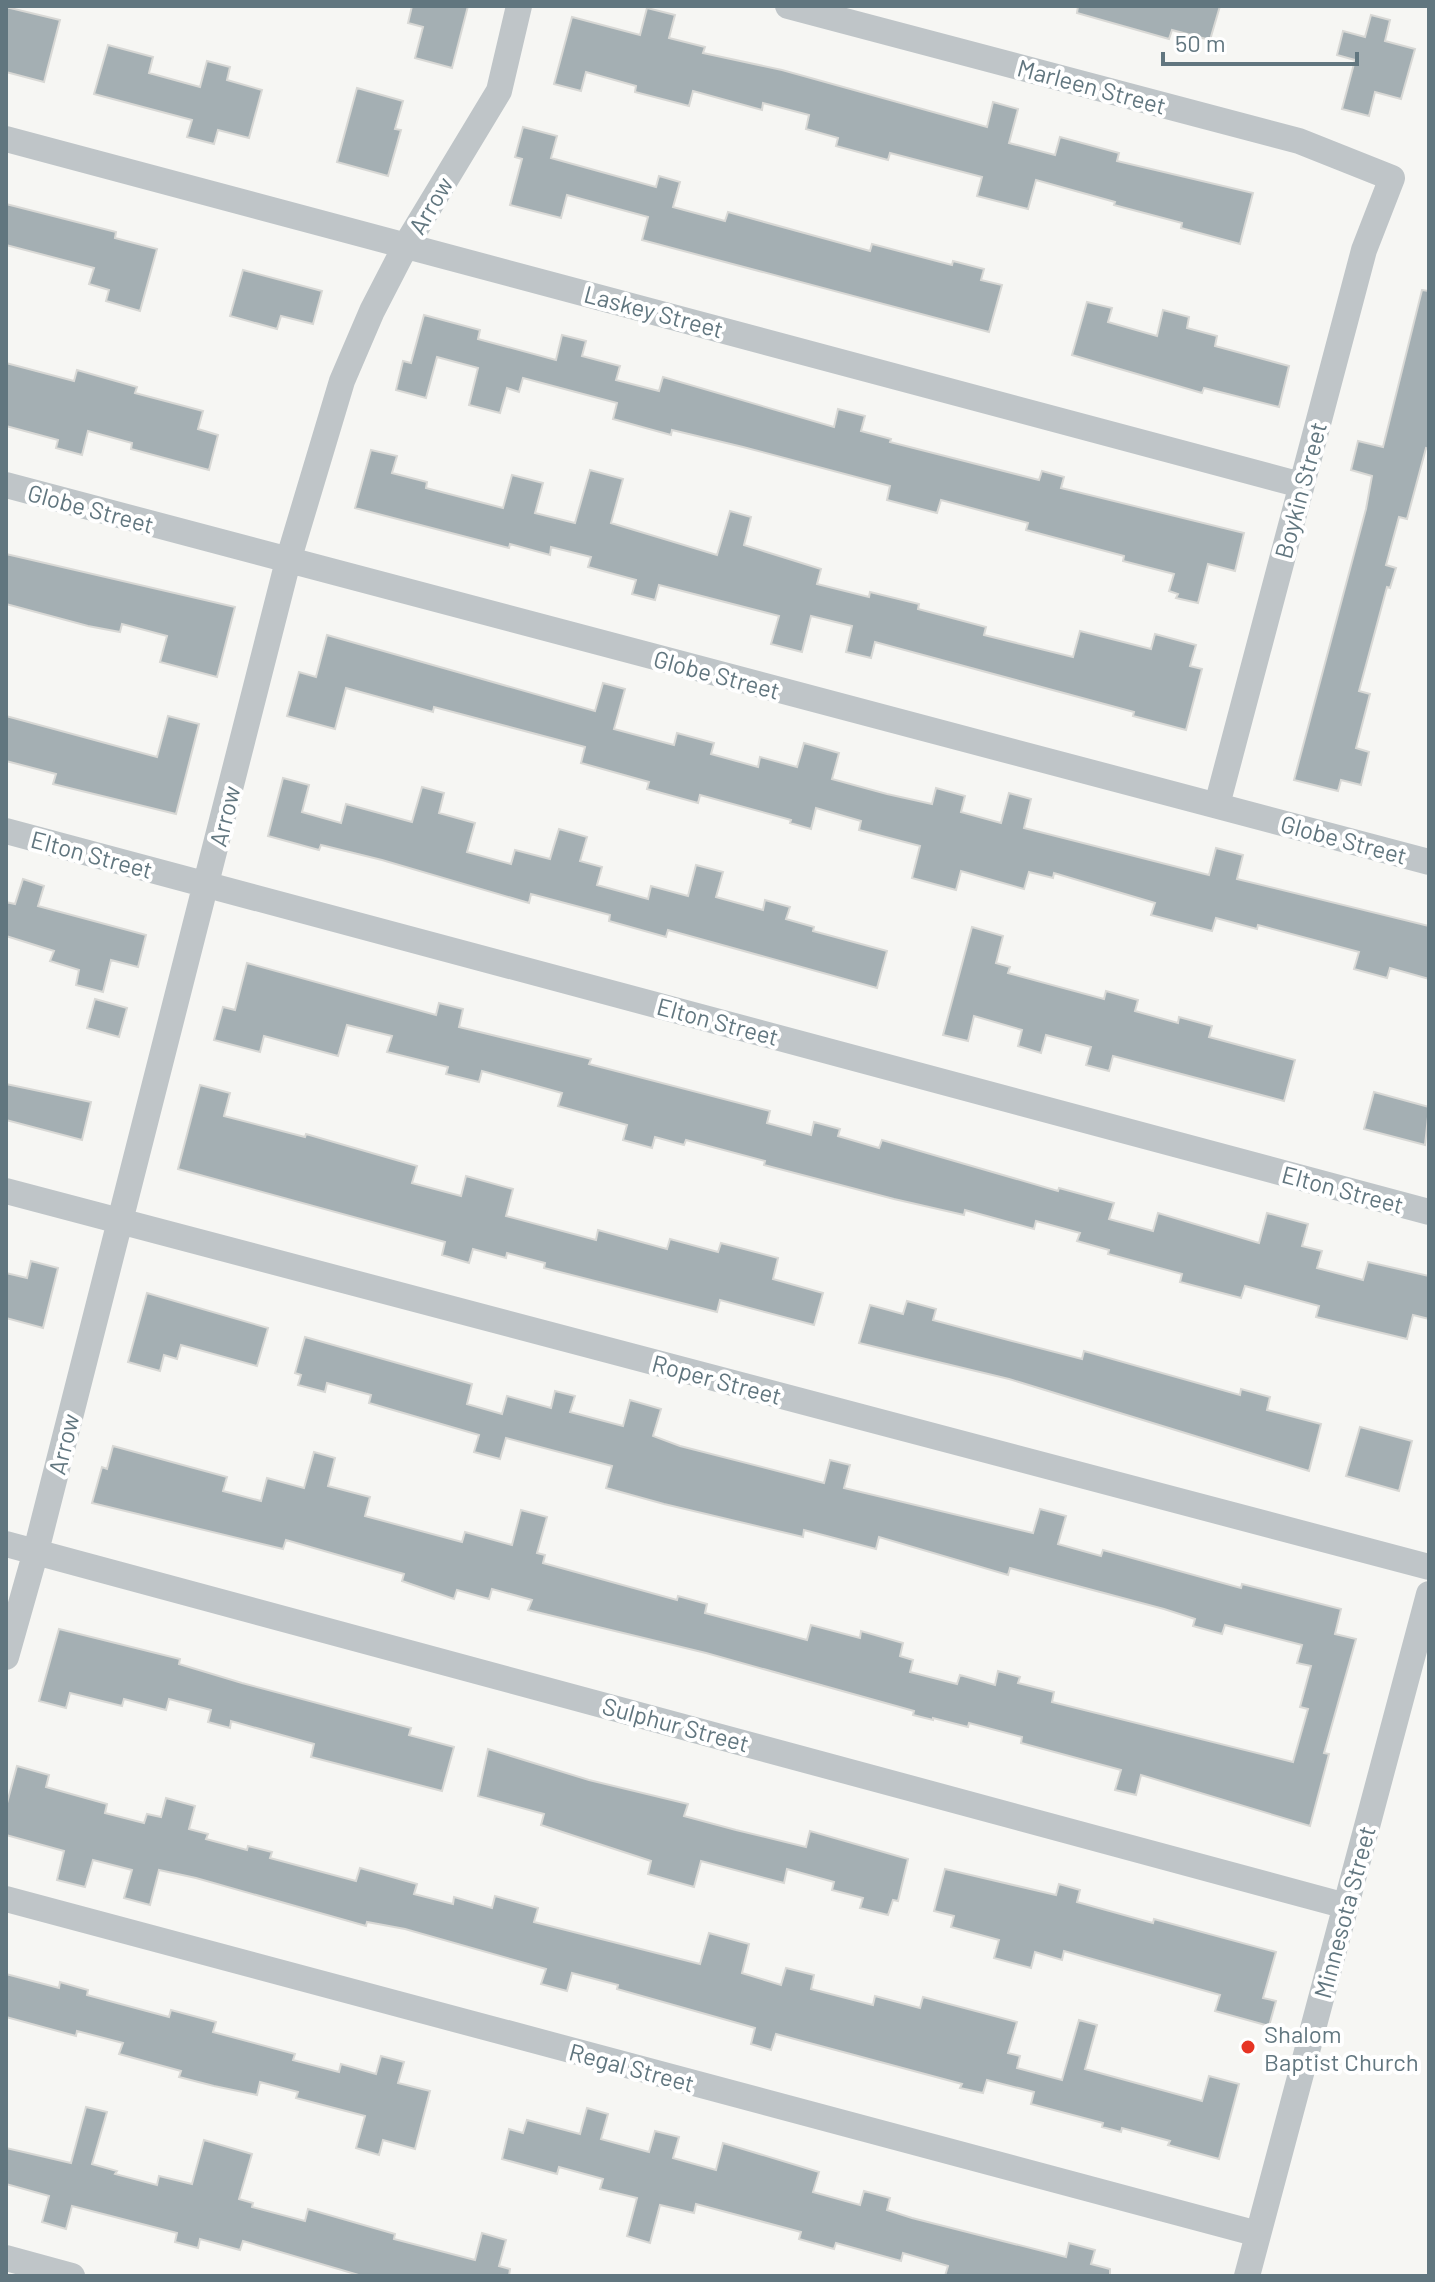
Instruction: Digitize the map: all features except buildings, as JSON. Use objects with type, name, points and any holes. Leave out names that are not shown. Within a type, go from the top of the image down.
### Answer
[{"type":"street","name":"Arrow","points":[[6,1657],[36,1551],[288,561],[342,381],[372,311],[406,245],[499,91],[519,6]]},
{"type":"street","name":"Marleen Street","points":[[788,6],[1299,141],[1392,178]]},
{"type":"street","name":"Laskey Street","points":[[6,139],[1301,485]]},
{"type":"street","name":"Boykin Street","points":[[1217,805],[1364,250],[1392,178]]},
{"type":"street","name":"Globe Street","points":[[6,485],[1429,862]]},
{"type":"street","name":"Elton Street","points":[[6,831],[1429,1212]]},
{"type":"street","name":"Roper Street","points":[[6,1191],[1429,1567]]},
{"type":"street","name":"Sulphur Street","points":[[6,1544],[1346,1906]]},
{"type":"street","name":"Minnesota Street","points":[[1247,2276],[1429,1594]]},
{"type":"street","name":"Regal Street","points":[[6,1899],[1258,2234]]},
{"type":"street","points":[[6,2258],[72,2276]]},
{"type":"place","name":"Shalom Baptist Church","points":[[1248,2047]]}]
